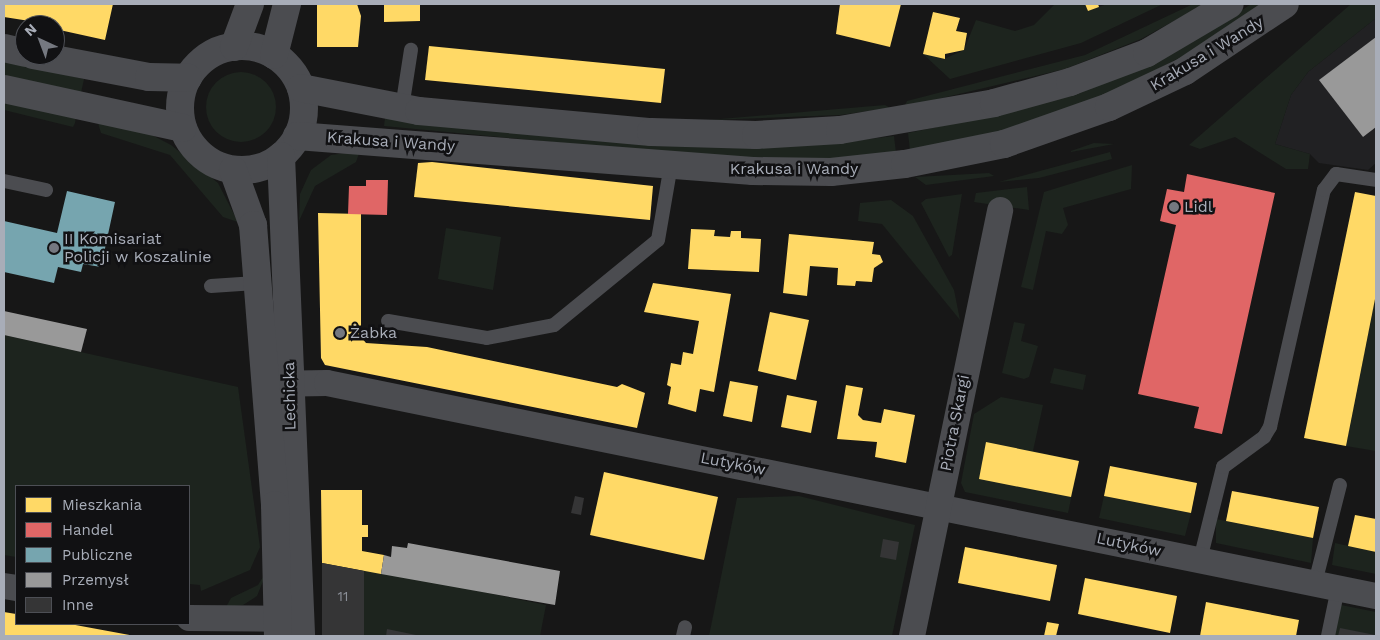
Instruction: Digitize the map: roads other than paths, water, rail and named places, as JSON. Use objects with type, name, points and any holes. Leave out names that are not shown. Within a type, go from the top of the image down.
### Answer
[{"type":"street","points":[[234,47],[250,4]]},
{"type":"street","points":[[274,55],[287,4]]},
{"type":"street","name":"Krakusa i Wandy","points":[[301,88],[402,108],[685,135],[840,130],[994,103],[1070,82],[1147,53],[1230,4]]},
{"type":"street","name":"Krakusa i Wandy","points":[[289,146],[831,172],[905,164],[1004,144],[1140,94],[1214,53],[1285,4]]},
{"type":"street","points":[[234,47],[274,55],[286,64],[301,88],[303,121],[289,146],[250,170],[233,170],[202,156],[183,128],[182,94],[188,78],[216,52],[234,47]]},
{"type":"street","points":[[65,61],[140,76],[188,78]]},
{"type":"street","points":[[4,89],[183,128]]},
{"type":"street","name":"Lechicka","points":[[289,146],[289,628]]},
{"type":"street","name":"Lechicka","points":[[233,170],[253,225],[263,384],[289,628]]},
{"type":"street","name":"Piotra Skargi","points":[[912,636],[1000,210]]},
{"type":"street","name":"Lutyków","points":[[263,384],[327,383],[939,505],[1376,596]]},
{"type":"street","points":[[190,618],[289,628]]},
{"type":"lane","points":[[402,108],[411,50]]},
{"type":"lane","points":[[388,321],[487,338],[554,325],[658,240],[671,165]]},
{"type":"lane","points":[[1200,560],[1223,467],[1270,427],[1324,190],[1336,174],[1376,180]]},
{"type":"lane","points":[[4,181],[46,190]]},
{"type":"lane","points":[[211,286],[256,283]]},
{"type":"lane","points":[[1328,636],[1326,586],[1340,485]]},
{"type":"place","name":"Lidl","points":[[1174,207]]},
{"type":"place","name":"II Komisariat Policji w Koszalinie","points":[[54,248]]},
{"type":"place","name":"Żabka","points":[[340,333]]}]
